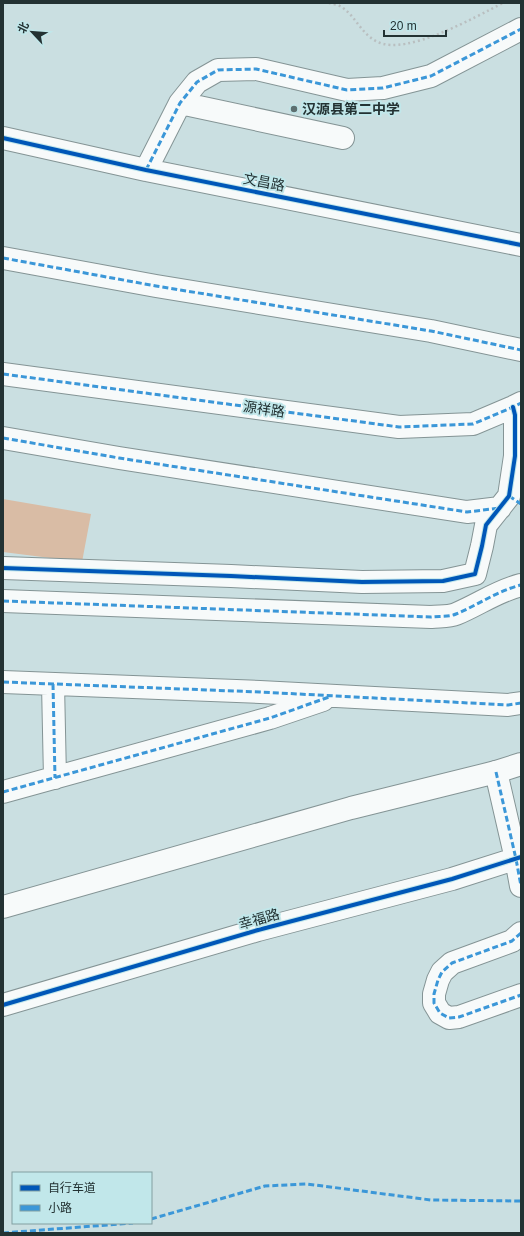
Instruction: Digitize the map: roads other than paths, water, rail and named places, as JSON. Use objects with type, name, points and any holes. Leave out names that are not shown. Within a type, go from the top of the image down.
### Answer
[{"type":"street","points":[[146,170],[180,103],[197,82],[218,70],[256,69],[347,90],[383,88],[430,76],[521,29]]},
{"type":"street","points":[[180,103],[343,138]]},
{"type":"street","name":"文昌路","points":[[3,138],[146,170],[521,245]]},
{"type":"street","points":[[3,258],[156,286],[431,330],[521,350]]},
{"type":"street","name":"源祥路","points":[[3,374],[399,427],[473,424],[517,405]]},
{"type":"street","points":[[3,568],[362,582],[444,581],[475,574],[486,525],[510,503],[517,405]]},
{"type":"street","points":[[3,438],[119,458],[467,512],[510,503]]},
{"type":"street","points":[[3,600],[431,617],[454,614],[511,588],[521,586]]},
{"type":"street","points":[[3,682],[508,705],[521,703]]},
{"type":"street","points":[[53,684],[55,778]]},
{"type":"street","points":[[3,792],[270,718],[334,696]]},
{"type":"street","points":[[3,907],[351,808],[496,772],[521,764]]},
{"type":"street","points":[[496,772],[519,858],[521,886]]},
{"type":"street","name":"幸福路","points":[[3,1005],[258,930],[452,879],[519,858]]},
{"type":"street","points":[[521,933],[512,941],[452,963],[442,972],[438,980],[434,994],[434,1004],[440,1013],[449,1018],[459,1017],[521,995]]},
{"type":"place","name":"汉源县第二中学","points":[[294,109]]}]
